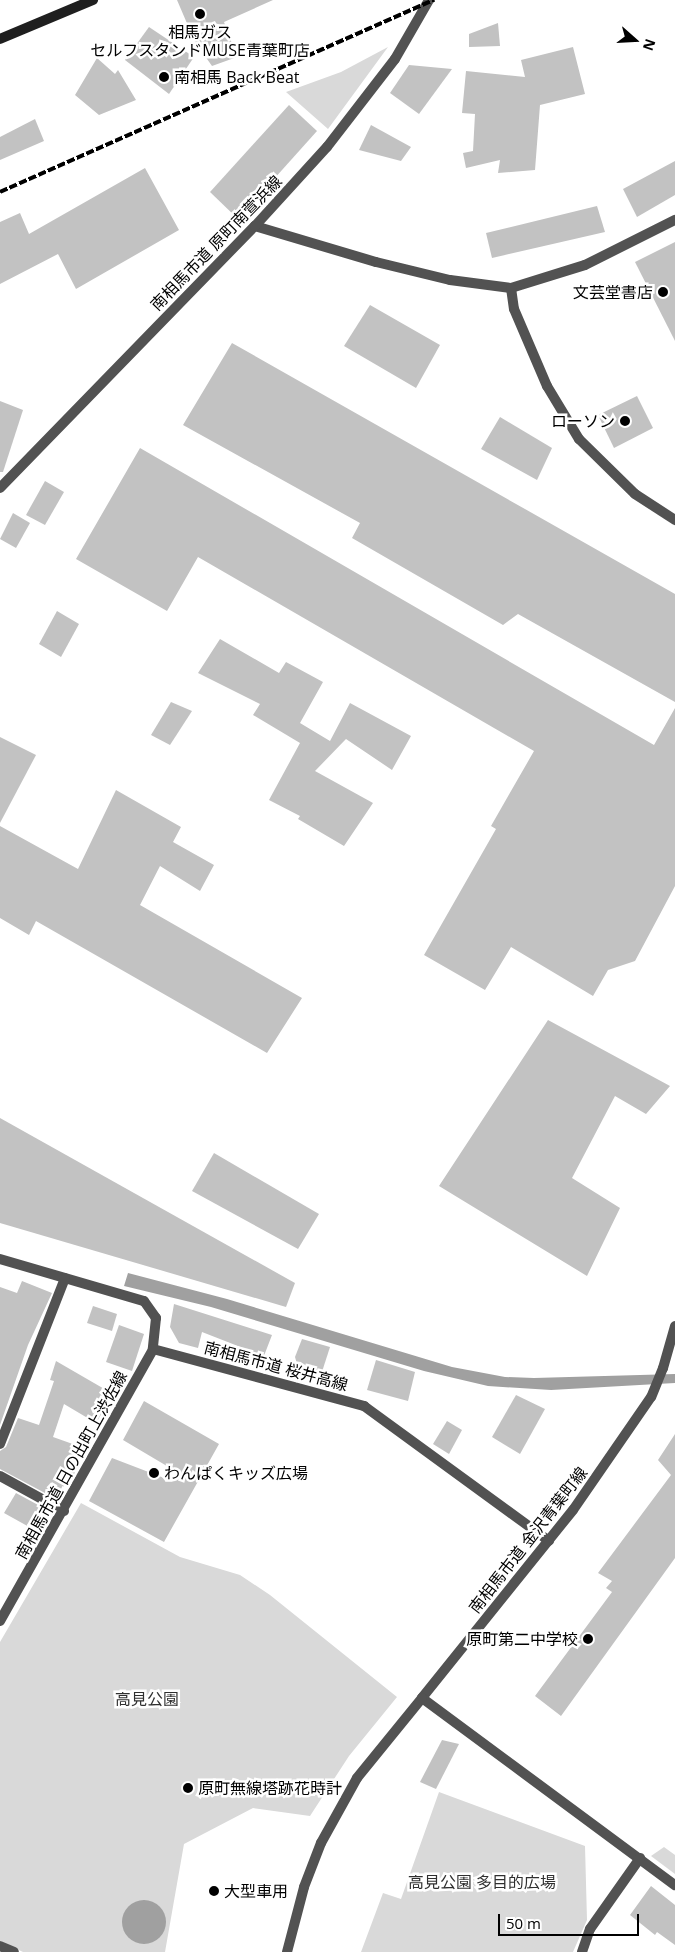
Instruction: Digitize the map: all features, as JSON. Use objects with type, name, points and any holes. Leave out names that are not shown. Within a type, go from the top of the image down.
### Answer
[{"type":"main road","points":[[0,39],[78,3],[93,0]]},
{"type":"street","name":"南相馬市道 原町南萱浜線","points":[[0,488],[255,226],[355,112],[411,36],[429,0]]},
{"type":"street","points":[[255,226],[376,262],[450,280],[511,288],[585,264],[675,220]]},
{"type":"street","points":[[511,288],[514,309],[546,386],[579,439],[635,494],[675,520]]},
{"type":"street","points":[[0,1259],[144,1301],[156,1318],[153,1349]]},
{"type":"street","points":[[0,1444],[64,1278]]},
{"type":"street","name":"南相馬市道 金沢青葉町線","points":[[286,1952],[304,1887],[321,1843],[357,1778],[549,1542],[655,1389],[675,1326]]},
{"type":"street","name":"南相馬市道 日の出町上渋佐線","points":[[0,1621],[64,1511],[153,1349]]},
{"type":"street","name":"南相馬市道 桜井高線","points":[[153,1349],[364,1406],[549,1542]]},
{"type":"street","points":[[0,1476],[64,1511]]},
{"type":"street","points":[[422,1698],[675,1885]]},
{"type":"street","points":[[582,1952],[590,1929],[640,1858]]},
{"type":"street","points":[[0,1946],[14,1952]]},
{"type":"green space","points":[[388,47],[328,129],[286,92],[341,72]]},
{"type":"green space","name":"高見公園","points":[[81,1503],[180,1557],[240,1575],[270,1595],[397,1697],[349,1756],[310,1816],[253,1808],[184,1844],[165,1952],[23,1952],[0,1941],[0,1642]]},
{"type":"green space","name":"高見公園 多目的広場","points":[[439,1792],[585,1846],[587,1920],[573,1952],[361,1952],[383,1893],[401,1899]]},
{"type":"green space","points":[[664,1847],[675,1855],[675,1874],[651,1856]]},
{"type":"shaded area","points":[[128,1273],[227,1299],[452,1367],[505,1377],[534,1378],[675,1374],[675,1383],[551,1390],[488,1386],[424,1371],[211,1307],[124,1286]]},
{"type":"shaded area","points":[[144,1900],[156,1904],[162,1910],[166,1922],[162,1934],[156,1940],[144,1944],[132,1940],[126,1934],[122,1922],[126,1910],[132,1904]]},
{"type":"building","points":[[177,0],[273,0],[224,22],[237,57],[212,66],[195,42]]},
{"type":"building","points":[[498,23],[500,46],[469,47],[469,34]]},
{"type":"building","name":"南相馬 Back Beat","points":[[149,27],[194,57],[169,94],[125,60]]},
{"type":"building","points":[[573,47],[585,94],[540,105],[535,170],[498,173],[500,160],[466,168],[463,153],[473,151],[475,114],[462,113],[466,71],[525,77],[521,60]]},
{"type":"building","points":[[97,58],[115,74],[118,70],[136,100],[99,115],[75,95]]},
{"type":"building","points":[[409,65],[452,69],[419,114],[390,93]]},
{"type":"building","points":[[289,105],[317,131],[238,219],[210,192]]},
{"type":"building","points":[[35,119],[44,141],[0,160],[0,137]]},
{"type":"building","points":[[371,125],[411,147],[401,161],[359,150]]},
{"type":"building","points":[[675,161],[675,195],[637,217],[623,189]]},
{"type":"building","points":[[145,168],[179,230],[76,289],[58,254],[0,284],[0,222],[20,213],[29,234]]},
{"type":"building","points":[[597,206],[605,232],[492,258],[486,233]]},
{"type":"building","name":"文芸堂書店","points":[[675,242],[675,341],[635,262]]},
{"type":"building","points":[[370,305],[440,345],[416,388],[344,346]]},
{"type":"building","points":[[232,343],[675,594],[675,702],[518,614],[503,625],[352,538],[360,523],[183,425]]},
{"type":"building","name":"ローソン","points":[[637,396],[653,428],[614,448],[598,415]]},
{"type":"building","points":[[0,401],[23,410],[3,472],[0,472]]},
{"type":"building","points":[[500,417],[552,448],[537,480],[481,449]]},
{"type":"building","points":[[140,448],[654,745],[675,708],[675,886],[635,961],[608,970],[593,996],[511,947],[485,990],[424,955],[496,829],[491,826],[534,751],[198,557],[167,611],[76,559]]},
{"type":"building","points":[[45,481],[64,492],[45,525],[26,515]]},
{"type":"building","points":[[13,513],[30,523],[16,548],[0,539]]},
{"type":"building","points":[[57,611],[79,624],[61,657],[39,644]]},
{"type":"building","points":[[220,639],[279,673],[286,662],[323,682],[300,723],[330,741],[350,703],[411,736],[392,770],[346,739],[315,771],[373,803],[344,846],[298,819],[300,816],[269,800],[300,743],[253,715],[260,704],[198,673]]},
{"type":"building","points":[[171,702],[192,711],[170,745],[151,735]]},
{"type":"building","points":[[0,737],[36,755],[0,823]]},
{"type":"building","points":[[116,790],[181,827],[173,842],[214,865],[200,891],[160,866],[140,905],[302,998],[267,1053],[36,921],[29,935],[0,918],[0,826],[78,869]]},
{"type":"building","points":[[548,1020],[670,1086],[646,1114],[615,1096],[572,1178],[620,1208],[587,1276],[439,1186]]},
{"type":"building","points":[[0,1118],[295,1283],[286,1307],[0,1223]]},
{"type":"building","points":[[214,1153],[319,1214],[298,1249],[192,1191]]},
{"type":"building","points":[[22,1281],[52,1293],[28,1345],[0,1425],[0,1287],[17,1293]]},
{"type":"building","points":[[174,1304],[272,1335],[262,1361],[241,1356],[243,1348],[202,1332],[198,1348],[179,1343],[170,1327]]},
{"type":"building","points":[[93,1306],[117,1314],[112,1331],[87,1323]]},
{"type":"building","points":[[119,1325],[144,1334],[132,1371],[106,1362]]},
{"type":"building","points":[[302,1339],[330,1347],[320,1378],[299,1371],[295,1357]]},
{"type":"building","points":[[376,1360],[415,1372],[408,1401],[367,1390]]},
{"type":"building","points":[[56,1361],[113,1394],[96,1423],[64,1404],[53,1437],[84,1448],[73,1477],[68,1475],[58,1500],[0,1469],[0,1451],[6,1447],[18,1418],[39,1425],[54,1381],[50,1380]]},
{"type":"building","points":[[516,1395],[545,1409],[520,1454],[492,1437]]},
{"type":"building","name":"わんぱくキッズ広場","points":[[144,1401],[219,1444],[164,1542],[89,1501],[112,1458],[172,1481],[177,1472],[123,1440]]},
{"type":"building","points":[[447,1421],[462,1430],[449,1454],[433,1444]]},
{"type":"building","points":[[675,1434],[675,1558],[561,1716],[535,1696],[612,1592],[606,1588],[612,1581],[598,1573],[671,1475],[658,1460]]},
{"type":"building","points":[[16,1493],[51,1512],[40,1533],[4,1513]]},
{"type":"building","points":[[442,1740],[459,1744],[436,1789],[420,1782]]},
{"type":"building","points":[[651,1886],[675,1905],[675,1945],[657,1932],[655,1935],[630,1915]]},
{"type":"railway","points":[[0,192],[434,0]]},
{"type":"place","name":"相馬ガス セルフスタンドMUSE青葉町店","points":[[200,14]]},
{"type":"place","name":"南相馬 Back Beat","points":[[164,77]]},
{"type":"place","name":"文芸堂書店","points":[[663,292]]},
{"type":"place","name":"ローソン","points":[[625,421]]},
{"type":"place","name":"わんぱくキッズ広場","points":[[154,1473]]},
{"type":"place","name":"原町第二中学校","points":[[588,1639]]},
{"type":"place","name":"原町無線塔跡花時計","points":[[188,1788]]},
{"type":"place","name":"大型車用","points":[[214,1891]]}]
